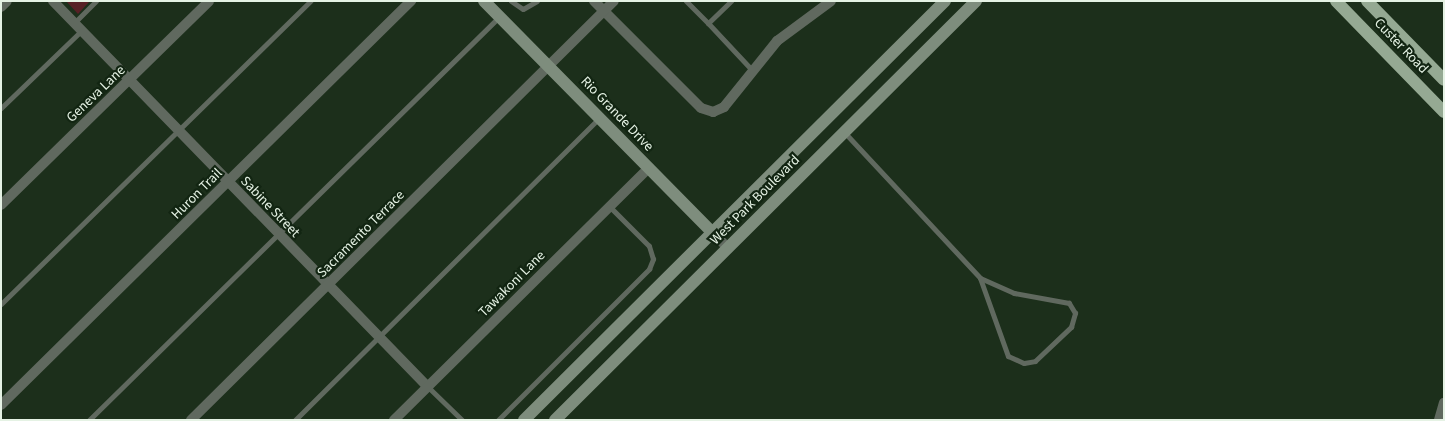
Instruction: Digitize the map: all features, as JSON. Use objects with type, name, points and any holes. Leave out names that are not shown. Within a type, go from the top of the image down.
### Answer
[{"type":"main road","name":"Rio Grande Drive","points":[[484,1],[712,232]]},
{"type":"main road","name":"West Park Boulevard","points":[[524,420],[945,1]]},
{"type":"main road","name":"West Park Boulevard","points":[[555,420],[976,1]]},
{"type":"main road","name":"Custer Road","points":[[1336,1],[1444,112]]},
{"type":"main road","name":"Custer Road","points":[[1367,1],[1444,80]]},
{"type":"main road","points":[[829,117],[844,132]]},
{"type":"street","points":[[1,7],[7,1]]},
{"type":"street","name":"Sabine Street","points":[[53,1],[428,387]]},
{"type":"street","name":"Geneva Lane","points":[[1,205],[208,1]]},
{"type":"street","name":"Huron Trail","points":[[1,406],[411,1]]},
{"type":"street","points":[[594,1],[707,111],[724,107],[777,41],[831,1]]},
{"type":"street","name":"Sacramento Terrace","points":[[191,420],[614,1]]},
{"type":"street","name":"Tawakoni Lane","points":[[394,420],[649,168]]},
{"type":"street","name":"Rio Grande Drive","points":[[712,232],[728,248]]},
{"type":"street","points":[[1439,420],[1444,404]]},
{"type":"lane","points":[[1,108],[77,27],[96,1]]},
{"type":"lane","points":[[1,304],[310,1]]},
{"type":"lane","points":[[512,1],[523,9],[537,1]]},
{"type":"lane","points":[[686,1],[752,70]]},
{"type":"lane","points":[[708,23],[731,1]]},
{"type":"lane","points":[[90,420],[500,17]]},
{"type":"lane","points":[[295,420],[599,118]]},
{"type":"lane","points":[[844,132],[980,278],[1014,293],[1069,303],[1074,309],[1071,327],[1035,361],[1015,360],[1002,346],[980,278]]},
{"type":"lane","points":[[498,420],[649,269],[653,258],[648,246],[610,207]]},
{"type":"lane","points":[[428,387],[462,420]]},
{"type":"shaded area","points":[[66,1],[90,1],[78,14]]}]
